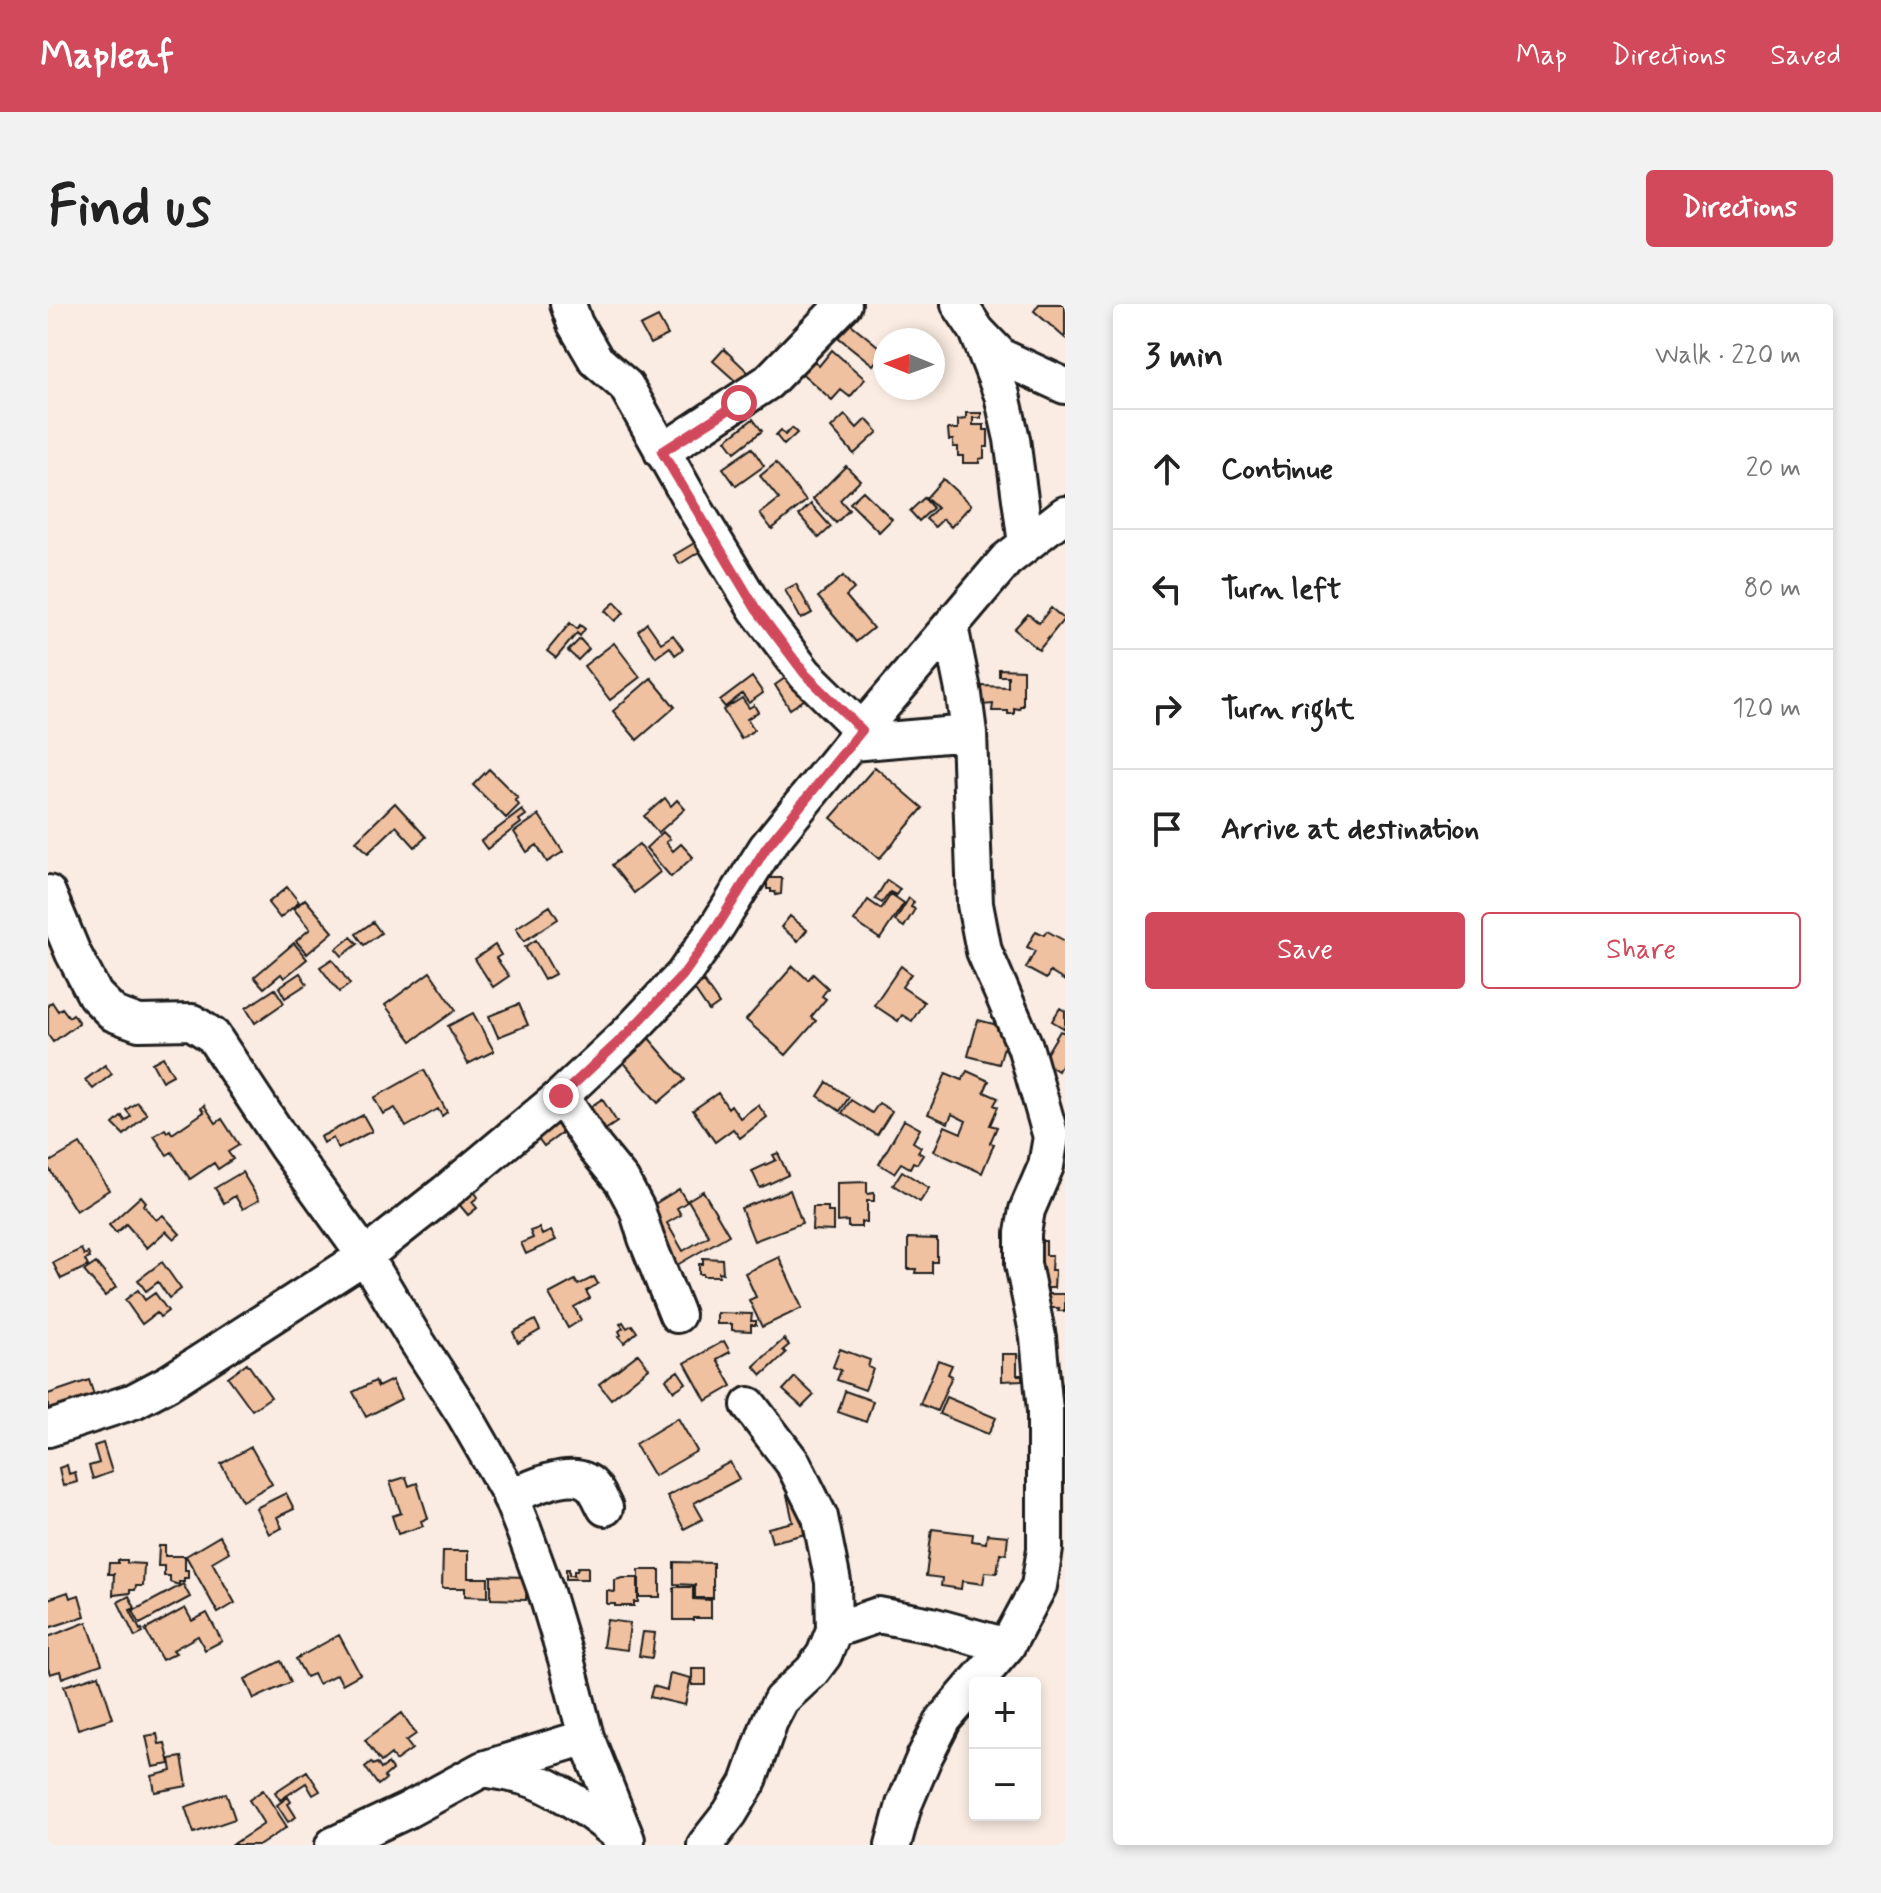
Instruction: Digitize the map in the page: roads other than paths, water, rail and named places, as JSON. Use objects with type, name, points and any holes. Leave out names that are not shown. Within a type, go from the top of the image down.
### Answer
[{"type":"street","points":[[568,304],[575,324],[596,360],[626,386],[756,609],[857,736]]},
{"type":"street","points":[[662,452],[768,382],[844,304]]},
{"type":"street","points":[[968,318],[1002,357],[1065,386]]},
{"type":"street","points":[[968,318],[1002,395],[1012,439],[1026,544]]},
{"type":"street","points":[[48,1429],[134,1401],[168,1383],[365,1256],[561,1096],[627,1034],[683,975],[766,848],[1006,560],[1065,514]]},
{"type":"street","points":[[893,1845],[904,1805],[944,1719],[1007,1646],[1039,1586],[1045,1549],[1045,1411],[1038,1337],[1023,1264],[1023,1233],[1027,1210],[1046,1166],[1051,1137],[1025,1046],[984,951],[975,904],[969,733],[950,626]]},
{"type":"street","points":[[857,736],[969,733]]},
{"type":"street","points":[[48,893],[73,953],[95,995],[114,1014],[139,1023],[192,1022],[213,1036],[285,1145],[365,1256],[465,1416],[510,1497],[524,1531],[545,1589],[586,1737],[630,1842]]},
{"type":"street","points":[[561,1096],[595,1148],[622,1181],[637,1209],[677,1315]]},
{"type":"street","points":[[705,1845],[748,1783],[770,1721],[781,1700],[812,1671],[824,1655],[834,1630],[833,1582],[820,1517],[793,1463],[749,1405]]},
{"type":"street","points":[[510,1497],[558,1479],[571,1478],[585,1480],[595,1488],[605,1508]]},
{"type":"street","points":[[833,1582],[878,1615],[931,1625],[1007,1646]]},
{"type":"street","points":[[834,1630],[878,1615]]},
{"type":"street","points":[[333,1845],[406,1811],[483,1769],[586,1737]]},
{"type":"street","points":[[483,1769],[521,1776],[548,1786],[630,1842]]}]
